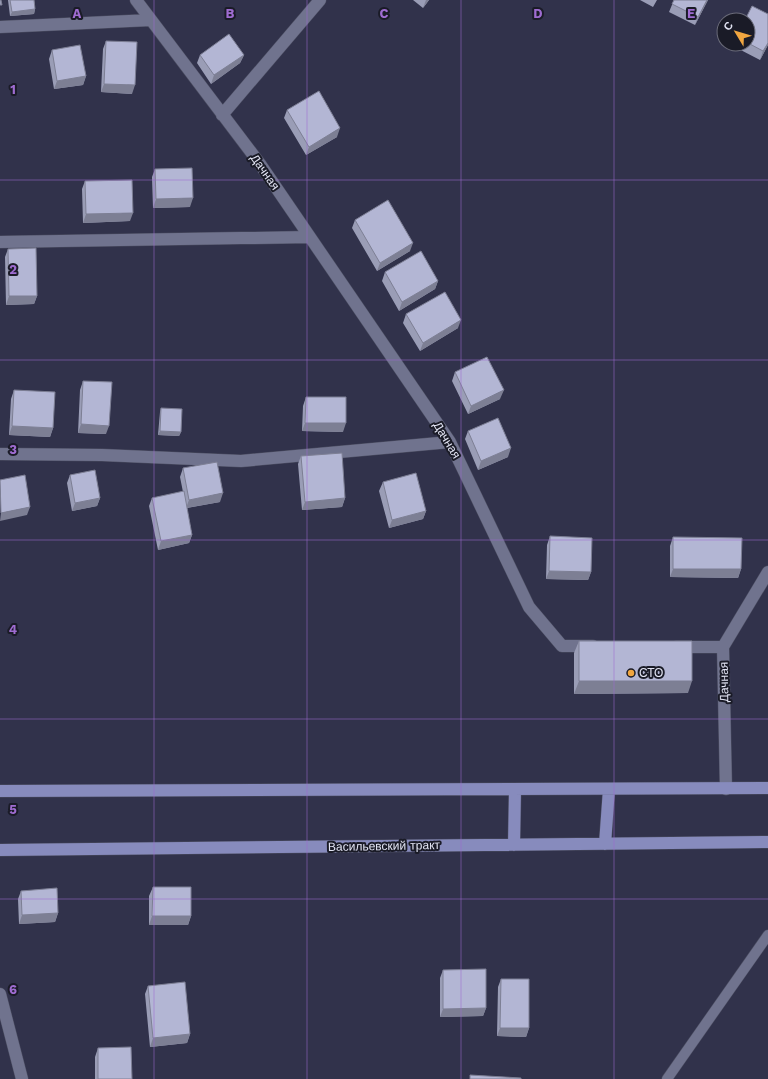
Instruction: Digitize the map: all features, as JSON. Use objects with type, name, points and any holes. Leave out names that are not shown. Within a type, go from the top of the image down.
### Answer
[{"type":"main road","points":[[0,791],[768,788]]},
{"type":"main road","points":[[605,844],[609,789]]},
{"type":"main road","points":[[514,845],[515,790]]},
{"type":"main road","name":"Васильевский тракт","points":[[0,850],[768,842]]},
{"type":"street","name":"Дачная","points":[[136,0],[260,164],[450,442],[529,607],[562,646],[608,646]]},
{"type":"street","points":[[222,115],[320,0]]},
{"type":"street","points":[[0,27],[151,20]]},
{"type":"street","points":[[0,242],[310,237]]},
{"type":"street","points":[[0,454],[102,455],[241,461],[450,442]]},
{"type":"street","points":[[723,647],[768,572]]},
{"type":"street","name":"Дачная","points":[[662,647],[723,647],[726,789]]},
{"type":"street","points":[[0,994],[22,1079]]},
{"type":"lane","points":[[667,1079],[768,935]]},
{"type":"building","points":[[10,0],[34,0],[35,9],[12,12]]},
{"type":"building","points":[[674,0],[707,0],[698,17],[672,4]]},
{"type":"building","points":[[752,6],[768,14],[768,43],[763,51],[756,47],[756,12],[749,12]]},
{"type":"building","points":[[229,34],[244,55],[214,75],[200,55]]},
{"type":"building","points":[[106,41],[137,42],[135,85],[104,84]]},
{"type":"building","points":[[80,45],[86,76],[57,81],[52,50]]},
{"type":"building","points":[[319,91],[340,128],[309,147],[287,110]]},
{"type":"building","points":[[192,168],[193,198],[156,199],[155,169]]},
{"type":"building","points":[[132,180],[133,213],[86,214],[85,181]]},
{"type":"building","points":[[388,200],[413,243],[380,263],[355,220]]},
{"type":"building","points":[[36,248],[37,296],[9,296],[8,249]]},
{"type":"building","points":[[421,251],[438,281],[402,302],[385,272]]},
{"type":"building","points":[[445,292],[461,320],[423,343],[406,314]]},
{"type":"building","points":[[487,357],[504,390],[471,406],[455,372]]},
{"type":"building","points":[[83,381],[112,382],[109,426],[81,424]]},
{"type":"building","points":[[14,390],[55,392],[53,428],[12,426]]},
{"type":"building","points":[[306,397],[346,397],[346,423],[305,423]]},
{"type":"building","points":[[161,408],[182,409],[181,432],[160,431]]},
{"type":"building","points":[[498,418],[511,448],[481,461],[468,431]]},
{"type":"building","points":[[342,453],[345,498],[305,502],[301,456]]},
{"type":"building","points":[[217,462],[223,493],[189,500],[183,468]]},
{"type":"building","points":[[95,470],[100,498],[75,503],[70,475]]},
{"type":"building","points":[[416,473],[426,511],[392,520],[383,482]]},
{"type":"building","points":[[25,475],[30,507],[1,513],[0,480]]},
{"type":"building","points":[[184,491],[192,535],[161,541],[152,498]]},
{"type":"building","points":[[550,536],[592,538],[591,572],[549,571]]},
{"type":"building","points":[[673,537],[742,538],[741,569],[673,569]]},
{"type":"building","name":"СТО","points":[[579,641],[692,641],[692,681],[579,681]]},
{"type":"building","points":[[153,887],[191,887],[191,916],[152,916]]},
{"type":"building","points":[[57,888],[58,913],[22,915],[21,891]]},
{"type":"building","points":[[486,969],[486,1008],[443,1009],[443,970]]},
{"type":"building","points":[[501,979],[529,979],[529,1028],[500,1028]]},
{"type":"building","points":[[185,982],[190,1034],[153,1038],[148,986]]},
{"type":"building","points":[[131,1047],[132,1079],[98,1079],[98,1048]]},
{"type":"building","points":[[470,1075],[521,1078],[521,1079],[470,1079]]},
{"type":"place","name":"СТО","points":[[631,673]]}]
